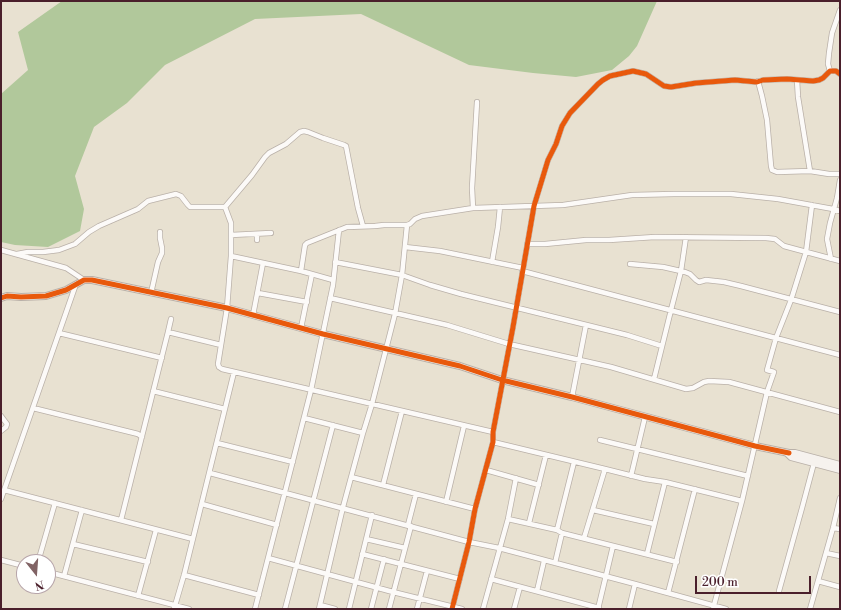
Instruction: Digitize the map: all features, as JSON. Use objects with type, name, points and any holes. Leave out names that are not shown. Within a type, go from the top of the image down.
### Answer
[{"type":"street","points":[[830,71],[828,64],[828,53],[832,33],[840,10]]},
{"type":"street","points":[[452,608],[469,542],[475,509],[493,442],[493,432],[502,380],[534,206],[548,160],[556,144],[562,126],[570,113],[598,84],[610,76],[633,71],[646,74],[664,86],[671,87],[728,80],[813,81],[823,78],[830,71],[836,71],[840,74]]},
{"type":"street","points":[[797,80],[798,97],[810,171]]},
{"type":"street","points":[[758,81],[767,120],[773,171],[810,171],[840,174]]},
{"type":"street","points":[[473,208],[472,188],[476,102]]},
{"type":"street","points":[[17,254],[59,250],[75,244],[99,226],[138,209],[148,201],[176,194],[181,196],[190,207],[225,207],[269,153],[286,144],[300,132],[304,131],[346,146],[363,226]]},
{"type":"street","points":[[831,259],[827,239],[840,180]]},
{"type":"street","points":[[301,271],[305,245],[339,230],[351,226],[407,225],[422,216],[473,208],[564,205],[632,195],[731,194],[778,199],[840,211]]},
{"type":"street","points":[[714,607],[774,372],[767,370],[776,338],[791,300],[806,252],[812,206]]},
{"type":"street","points":[[225,207],[231,222],[231,256],[226,308],[218,364],[219,367],[234,372],[493,432]]},
{"type":"street","points":[[492,262],[500,207]]},
{"type":"street","points":[[335,609],[319,607],[343,507],[372,404],[395,314],[402,275],[407,225]]},
{"type":"street","points":[[255,609],[311,390],[330,298],[339,230]]},
{"type":"street","points":[[151,293],[158,262],[162,253],[160,232]]},
{"type":"street","points":[[231,235],[271,233]]},
{"type":"street","points":[[257,234],[257,240]]},
{"type":"street","points":[[527,244],[650,237],[755,237],[771,238],[777,240],[784,246],[840,261]]},
{"type":"street","points":[[654,379],[682,271],[686,237]]},
{"type":"street","points":[[405,247],[435,250],[492,262],[840,355]]},
{"type":"street","points":[[1,250],[66,268],[84,280]]},
{"type":"street","points":[[231,256],[301,271],[333,280]]},
{"type":"street","points":[[335,262],[402,275],[461,294],[627,335],[662,346]]},
{"type":"street","points":[[253,315],[263,263]]},
{"type":"street","points":[[630,264],[663,267],[682,271],[690,274],[699,282],[706,280],[724,282],[840,312]]},
{"type":"street","points":[[301,328],[312,274]]},
{"type":"street","points":[[1,298],[7,296],[46,296],[66,290],[84,280],[92,280],[226,308],[323,334],[460,366],[502,380],[572,397],[755,446],[795,453],[840,465]]},
{"type":"street","points":[[1,499],[76,284]]},
{"type":"street","points":[[258,293],[307,302]]},
{"type":"street","points":[[330,298],[448,325],[509,344],[611,367],[634,375],[654,379],[686,389],[693,388],[704,382],[729,382],[840,412]]},
{"type":"street","points":[[121,520],[171,319]]},
{"type":"street","points":[[572,397],[586,325]]},
{"type":"street","points":[[168,332],[221,345]]},
{"type":"street","points":[[59,333],[162,358]]},
{"type":"street","points":[[175,607],[210,473],[234,372]]},
{"type":"street","points":[[153,391],[225,409]]},
{"type":"street","points":[[33,408],[138,434],[142,437]]},
{"type":"street","points":[[383,485],[402,411]]},
{"type":"street","points":[[1,416],[7,424],[1,431]]},
{"type":"street","points":[[631,476],[645,417]]},
{"type":"street","points":[[304,418],[363,433]]},
{"type":"street","points":[[285,609],[333,425]]},
{"type":"street","points":[[446,502],[464,426]]},
{"type":"street","points":[[600,440],[638,448],[748,476]]},
{"type":"street","points":[[493,442],[631,476],[665,482],[742,501]]},
{"type":"street","points":[[217,443],[293,462]]},
{"type":"street","points":[[789,453],[787,454],[792,457],[840,470]]},
{"type":"street","points":[[529,523],[546,455]]},
{"type":"street","points":[[557,530],[574,462]]},
{"type":"street","points":[[779,591],[814,463]]},
{"type":"street","points":[[584,538],[605,469]]},
{"type":"street","points":[[486,470],[539,485]]},
{"type":"street","points":[[210,473],[726,609]]},
{"type":"street","points":[[351,477],[475,509]]},
{"type":"street","points":[[483,609],[508,519],[516,478]]},
{"type":"street","points":[[646,554],[665,482]]},
{"type":"street","points":[[668,593],[695,489]]},
{"type":"street","points":[[4,490],[193,540]]},
{"type":"street","points":[[389,609],[405,548],[416,494]]},
{"type":"street","points":[[810,609],[840,499]]},
{"type":"street","points":[[40,554],[54,503]]},
{"type":"street","points":[[202,504],[277,524]]},
{"type":"street","points":[[64,576],[82,510]]},
{"type":"street","points":[[593,510],[654,524]]},
{"type":"street","points":[[349,609],[372,515]]},
{"type":"street","points":[[508,519],[557,530],[562,533],[677,562]]},
{"type":"street","points":[[833,528],[840,529]]},
{"type":"street","points":[[138,596],[156,530]]},
{"type":"street","points":[[555,563],[562,533]]},
{"type":"street","points":[[366,538],[405,548]]},
{"type":"street","points":[[73,544],[148,562]]},
{"type":"street","points":[[491,579],[598,609],[613,546]]},
{"type":"street","points":[[826,553],[840,556]]},
{"type":"street","points":[[362,554],[460,579]]},
{"type":"street","points":[[268,558],[452,608],[462,609]]},
{"type":"street","points":[[371,609],[384,559]]},
{"type":"street","points":[[1,560],[16,564]]},
{"type":"street","points":[[537,591],[544,561]]},
{"type":"street","points":[[417,609],[427,571]]},
{"type":"street","points":[[56,574],[175,607],[189,609]]},
{"type":"street","points":[[184,575],[259,595]]},
{"type":"street","points":[[818,581],[840,587]]},
{"type":"street","points":[[629,609],[635,584]]},
{"type":"street","points":[[514,609],[520,587]]},
{"type":"green space","points":[[62,1],[657,1],[637,46],[629,56],[612,70],[576,77],[469,65],[361,14],[255,19],[165,65],[127,103],[94,127],[75,176],[84,209],[80,231],[48,247],[15,245],[1,242],[1,94],[28,70],[18,32]]},
{"type":"cycle path","points":[[452,609],[469,542],[475,509],[493,442],[493,432],[534,206],[548,160],[556,144],[562,126],[570,113],[603,80],[610,76],[633,71],[646,74],[664,86],[671,87],[696,83],[735,80],[757,82],[763,80],[787,79],[813,81],[823,78],[830,71],[836,71],[840,74]]},
{"type":"cycle path","points":[[1,298],[7,296],[46,296],[66,290],[84,280],[92,280],[227,308],[323,334],[460,366],[502,380],[572,397],[755,446],[789,453]]}]
